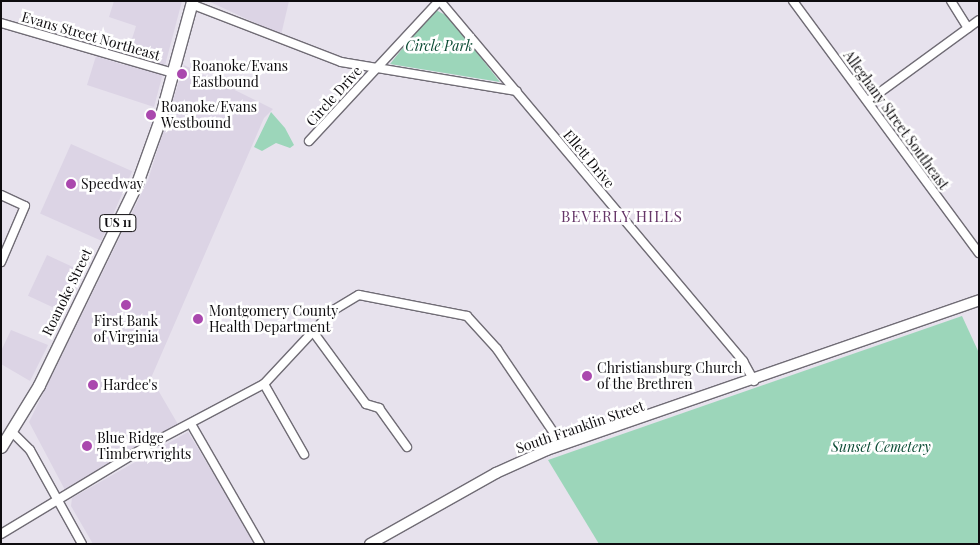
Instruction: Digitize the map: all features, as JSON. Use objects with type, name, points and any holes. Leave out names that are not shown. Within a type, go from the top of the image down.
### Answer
[{"type":"main road","name":"Roanoke Street","points":[[1,447],[12,432],[137,183],[173,73],[192,3]]},
{"type":"main road","name":"South Franklin Street","points":[[370,544],[496,473],[562,445],[754,381],[979,300]]},
{"type":"street","name":"Circle Drive","points":[[309,141],[439,1]]},
{"type":"street","name":"Ellett Drive","points":[[439,1],[517,91],[754,381]]},
{"type":"street","name":"Alleghany Street Southeast","points":[[793,1],[979,253]]},
{"type":"street","points":[[951,1],[968,28]]},
{"type":"street","points":[[192,3],[319,55],[376,67],[517,91]]},
{"type":"street","points":[[868,101],[979,20]]},
{"type":"street","name":"Evans Street Northeast","points":[[1,23],[173,73]]},
{"type":"street","points":[[1,195],[16,199],[25,206],[23,219],[1,262]]},
{"type":"street","points":[[1,534],[264,384],[346,299],[359,295],[459,312],[485,334],[562,445]]},
{"type":"street","points":[[314,333],[366,404],[379,408],[407,447]]},
{"type":"street","points":[[264,384],[304,454]]},
{"type":"street","points":[[191,424],[260,544]]},
{"type":"street","points":[[12,432],[23,439],[82,544]]},
{"type":"shaded area","points":[[114,1],[182,1],[154,107],[87,85],[96,56],[124,65],[136,26],[109,17]]},
{"type":"shaded area","points":[[208,1],[289,1],[281,35]]},
{"type":"shaded area","points":[[184,65],[273,109],[264,118],[151,378],[179,426],[65,490],[29,422],[148,180]]},
{"type":"shaded area","points":[[71,144],[132,171],[101,241],[40,213]]},
{"type":"shaded area","points":[[47,255],[84,272],[65,313],[28,296]]},
{"type":"shaded area","points":[[11,330],[48,345],[30,381],[1,364],[1,351]]},
{"type":"shaded area","points":[[188,432],[256,544],[93,544],[71,506],[72,498]]},
{"type":"green space","name":"Circle Park","points":[[434,9],[449,17],[500,82],[390,64]]},
{"type":"green space","points":[[271,112],[285,128],[294,145],[290,148],[276,143],[262,151],[254,147]]},
{"type":"green space","name":"Sunset Cemetery","points":[[962,316],[979,353],[979,544],[599,544],[548,460]]},
{"type":"place","name":"Roanoke/Evans Eastbound","points":[[182,74]]},
{"type":"place","name":"Roanoke/Evans Westbound","points":[[151,115]]},
{"type":"place","name":"Speedway","points":[[71,184]]},
{"type":"place","name":"First Bank of Virginia","points":[[126,305]]},
{"type":"place","name":"Montgomery County Health Department","points":[[198,319]]},
{"type":"place","name":"Christiansburg Church of the Brethren","points":[[587,376]]},
{"type":"place","name":"Hardee's","points":[[93,385]]},
{"type":"place","name":"Blue Ridge Timberwrights","points":[[87,446]]},
{"type":"district","name":"BEVERLY HILLS","points":[[622,217]]}]
